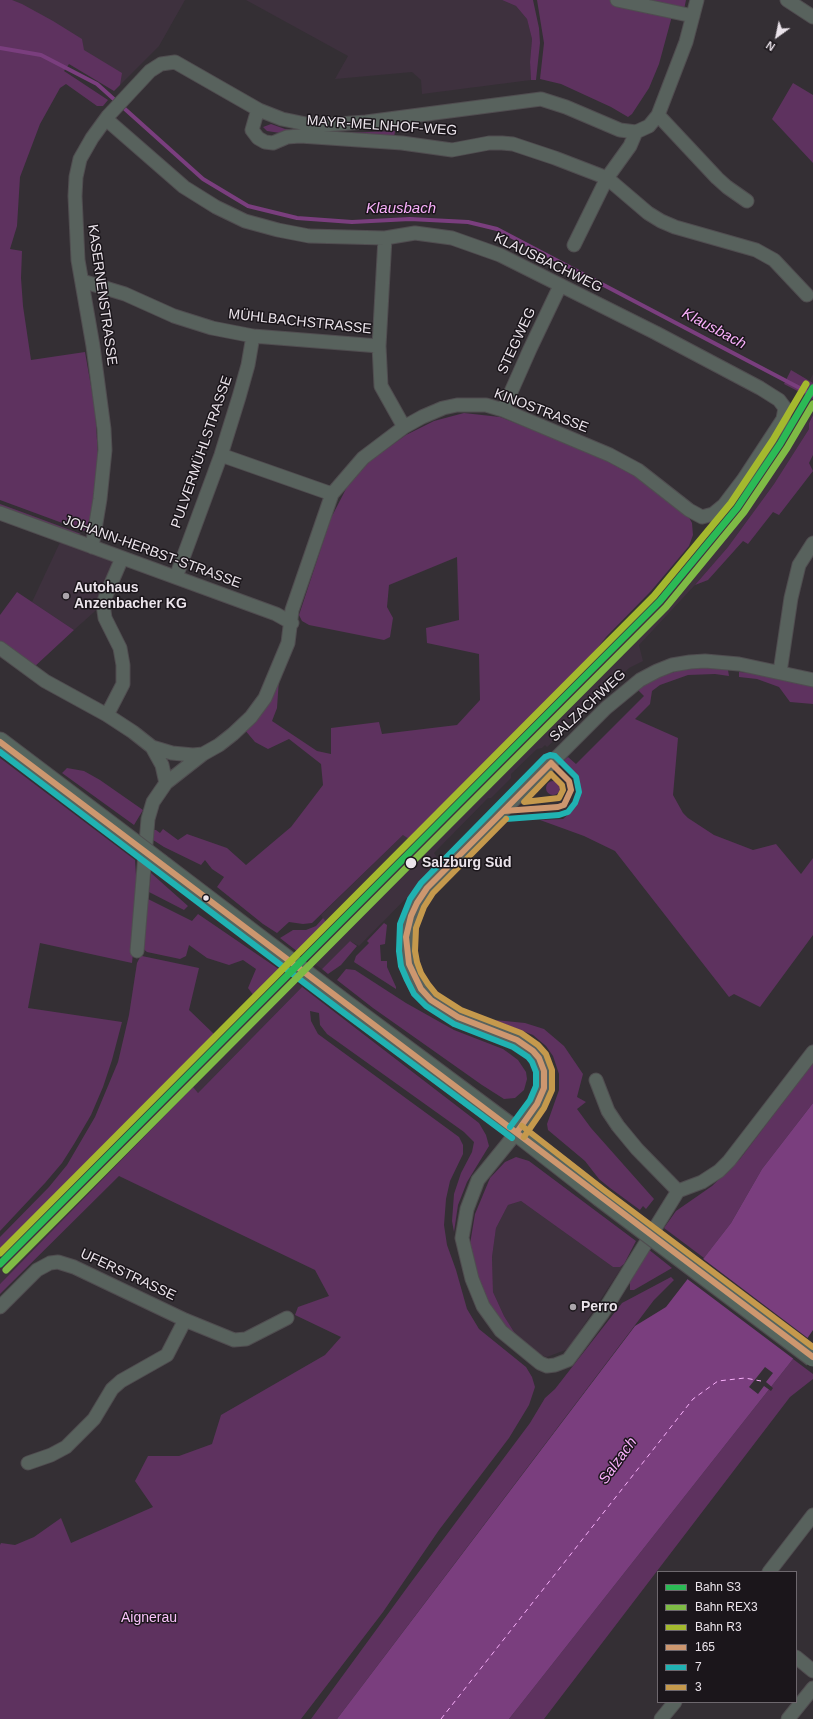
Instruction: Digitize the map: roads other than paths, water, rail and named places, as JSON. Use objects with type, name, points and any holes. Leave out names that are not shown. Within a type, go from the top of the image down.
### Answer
[{"type":"main road","points":[[0,742],[345,1004],[518,1132],[599,1196],[813,1357]]},
{"type":"street","points":[[618,0],[693,16]]},
{"type":"street","points":[[259,110],[294,122],[323,125],[366,122],[540,100],[566,107],[620,130],[636,132],[649,126],[658,115],[686,42],[697,0]]},
{"type":"street","points":[[787,0],[813,16]]},
{"type":"street","name":"KASERNENSTRASSE","points":[[92,547],[98,514],[105,450],[104,429],[93,346],[82,281],[77,239],[75,186],[80,159],[107,118],[150,70],[161,64],[175,62],[259,110]]},
{"type":"street","name":"MAYR-MELNHOF-WEG","points":[[259,110],[252,130],[258,138],[265,142],[273,143],[287,137],[300,136],[402,143],[452,150],[489,143],[514,144],[607,178],[648,213],[675,228],[756,250],[774,260],[807,295]]},
{"type":"street","points":[[658,115],[717,178],[747,201]]},
{"type":"street","name":"KLAUSBACHWEG","points":[[107,118],[184,187],[216,207],[245,220],[278,230],[309,236],[385,238],[415,233],[452,238],[500,255],[656,333],[760,388],[779,400],[785,408],[783,419]]},
{"type":"street","points":[[574,245],[607,178],[630,146],[636,132]]},
{"type":"street","points":[[385,238],[379,346],[381,386],[404,427]]},
{"type":"street","name":"MÜHLBACHSTRASSE","points":[[82,281],[125,294],[174,316],[212,328],[253,336],[379,346]]},
{"type":"street","name":"STEGWEG","points":[[503,410],[560,286]]},
{"type":"street","name":"PULVERMÜHLSTRASSE","points":[[176,577],[221,455],[248,365],[253,336]]},
{"type":"street","name":"KINOSTRASSE","points":[[136,951],[148,819],[153,802],[166,783],[203,754],[233,734],[251,717],[265,698],[288,643],[292,623],[292,610],[332,494],[363,458],[404,427],[443,408],[457,405],[486,406],[503,410],[610,455],[632,467],[659,485],[689,510],[702,517],[713,514],[724,505],[743,480],[783,419]]},
{"type":"street","points":[[221,455],[332,494]]},
{"type":"street","name":"JOHANN-HERBST-STRASSE","points":[[0,513],[276,614],[292,623]]},
{"type":"street","points":[[780,672],[791,598],[799,565],[813,543]]},
{"type":"street","points":[[107,714],[124,684],[120,648],[105,618],[104,604],[107,592],[122,558]]},
{"type":"street","points":[[0,648],[45,681],[107,714],[152,747],[172,753],[193,755],[203,754]]},
{"type":"street","name":"SALZACHWEG","points":[[678,1191],[602,1314],[568,1360],[555,1365],[547,1366],[540,1363],[501,1330],[483,1306],[476,1293],[462,1238],[467,1209],[478,1180],[518,1132],[537,1104],[544,1088],[545,1080],[542,1064],[533,1051],[525,1044],[471,1023],[452,1014],[431,1000],[421,989],[414,976],[407,951],[408,926],[417,903],[427,888],[606,708],[640,680],[672,665],[690,662],[731,662],[813,680]]},
{"type":"street","points":[[152,747],[162,765],[166,783]]},
{"type":"street","points":[[596,1080],[608,1111],[618,1126],[637,1149],[678,1191],[702,1182],[719,1171],[729,1161],[813,1052]]},
{"type":"street","name":"UFERSTRASSE","points":[[0,1307],[37,1270],[50,1263],[58,1262],[74,1267],[185,1320],[229,1339],[238,1341],[250,1337],[287,1318]]},
{"type":"street","name":"UFERSTRASSE","points":[[28,1463],[51,1455],[66,1447],[94,1419],[112,1389],[122,1381],[167,1355],[185,1320]]},
{"type":"street","points":[[770,1571],[813,1515]]},
{"type":"street","points":[[797,1658],[813,1671]]},
{"type":"street","points":[[788,1719],[813,1688]]},
{"type":"street","points":[[661,1719],[674,1703]]},
{"type":"water","name":"Salzach","points":[[813,1103],[813,1330],[793,1359],[509,1719],[337,1719],[635,1326],[666,1307],[731,1223],[762,1169]]},
{"type":"waterway","name":"Klausbach","points":[[0,48],[41,55],[97,84],[203,179],[248,206],[297,218],[352,222],[410,219],[468,222],[497,229],[813,395]]},
{"type":"rail line","name":"R3","points":[[0,1253],[654,596],[731,503],[773,440],[806,384]]},
{"type":"rail line","name":"S3","points":[[0,1264],[660,601],[737,508],[780,444],[813,388]]},
{"type":"rail line","name":"REX3","points":[[6,1270],[666,607],[744,512],[787,448],[813,404]]},
{"type":"place","name":"Autohaus Anzenbacher KG","points":[[66,596]]},
{"type":"place","name":"Salzburg Süd","points":[[411,863]]},
{"type":"place","name":"Perro","points":[[573,1307]]},
{"type":"park label","name":"Aignerau","points":[[149,1618]]}]
